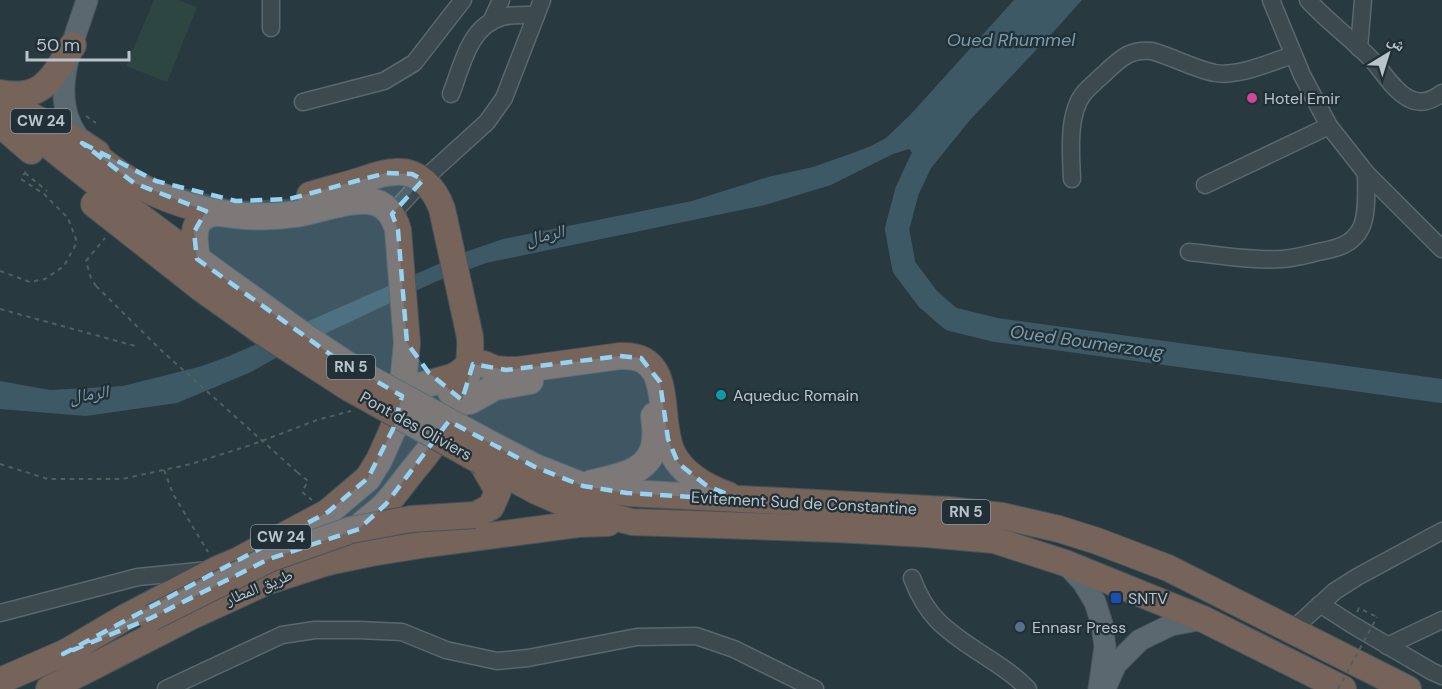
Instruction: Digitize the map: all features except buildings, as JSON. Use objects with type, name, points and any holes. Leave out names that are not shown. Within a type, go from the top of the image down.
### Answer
[{"type":"highway","points":[[0,93],[20,95],[42,88],[51,79],[73,45]]},
{"type":"highway","name":"CW 24","points":[[0,99],[89,133],[102,156],[156,181],[236,201],[271,201],[306,196],[393,172],[412,174],[432,188],[442,209],[468,324],[471,349],[468,374],[455,412],[431,449],[386,504],[360,527],[328,562]]},
{"type":"highway","name":"RN 5","points":[[0,104],[204,273]]},
{"type":"highway","name":"RN 5","points":[[6,132],[117,223],[204,273]]},
{"type":"highway","points":[[89,133],[107,165],[134,183],[163,197],[216,213],[243,216],[295,214],[345,203],[370,201],[382,205],[395,222]]},
{"type":"highway","points":[[204,273],[194,232],[200,219],[216,213]]},
{"type":"highway","name":"CW 24","points":[[63,654],[124,618],[328,512],[368,478],[393,429],[402,394],[407,343],[395,222]]},
{"type":"highway","name":"Pont des Oliviers","points":[[204,273],[489,454]]},
{"type":"highway","name":"CW 24","points":[[407,343],[420,364],[461,399]]},
{"type":"highway","points":[[402,394],[458,374],[469,365],[480,363],[495,369],[518,370],[620,356],[631,355],[641,358],[650,364],[660,382],[668,439],[678,463],[695,479],[707,486],[742,500]]},
{"type":"highway","points":[[461,399],[473,400],[495,387],[511,384],[615,369],[635,372],[649,386],[652,396],[656,440],[650,456],[645,463],[631,473],[583,486]]},
{"type":"highway","points":[[393,429],[396,437],[407,448],[431,449]]},
{"type":"highway","name":"CW 24","points":[[0,681],[151,618],[269,559],[351,530],[411,519],[476,515],[490,507],[498,491],[492,478],[489,454]]},
{"type":"highway","name":"Evitement Sud de Constantine","points":[[489,454],[535,467],[583,486],[627,493],[949,510],[1002,516],[1059,529],[1168,568],[1408,689]]},
{"type":"highway","name":"Evitement Sud de Constantine","points":[[489,454],[536,491],[568,505],[632,522],[836,529],[994,540],[1065,563],[1203,618],[1343,689]]},
{"type":"highway","name":"CW 24","points":[[328,562],[427,544],[578,524],[632,522]]},
{"type":"highway","name":"طريق المطار","points":[[49,689],[192,616],[266,582],[328,562]]},
{"type":"main road","points":[[73,45],[87,0]]},
{"type":"main road","name":"CW 24","points":[[73,45],[65,72],[64,100],[70,123],[89,133]]},
{"type":"main road","points":[[1065,563],[1083,582],[1095,602],[1102,624],[1105,647],[1100,689]]},
{"type":"main road","points":[[1105,689],[1116,664],[1140,640],[1171,625],[1203,618]]},
{"type":"street","points":[[271,0],[271,28]]},
{"type":"street","points":[[303,102],[384,81],[414,63],[463,0]]},
{"type":"street","points":[[491,22],[501,0]]},
{"type":"street","points":[[1271,0],[1302,75],[1329,126],[1366,173],[1442,249]]},
{"type":"street","points":[[1308,0],[1324,18],[1372,60],[1406,98],[1424,102],[1442,93]]},
{"type":"street","points":[[1359,48],[1364,0]]},
{"type":"street","points":[[451,94],[469,47],[482,28],[501,18],[539,8]]},
{"type":"street","points":[[395,222],[423,180],[487,122],[504,98],[539,8]]},
{"type":"street","points":[[1072,179],[1071,143],[1075,111],[1083,94],[1126,54],[1143,50],[1152,51],[1208,71],[1224,74],[1242,72],[1293,55]]},
{"type":"street","points":[[1205,185],[1329,126]]},
{"type":"street","points":[[1189,252],[1267,259],[1295,257],[1348,243],[1361,228],[1364,219],[1366,173]]},
{"type":"street","points":[[1292,630],[1335,591],[1442,531]]},
{"type":"street","points":[[0,613],[138,577],[218,569]]},
{"type":"street","points":[[912,578],[923,601],[939,622],[1011,673],[1028,689]]},
{"type":"street","points":[[1320,604],[1387,646],[1442,676]]},
{"type":"street","points":[[1387,646],[1442,620]]},
{"type":"street","points":[[166,689],[282,635],[315,630],[358,630],[402,632],[446,650],[497,661],[528,658],[637,637],[696,636],[734,649],[815,689]]},
{"type":"path","points":[[82,112],[89,133]]},
{"type":"path","points":[[0,271],[30,282],[45,279],[64,266],[77,242],[68,218],[44,194],[21,179],[25,173],[47,191]]},
{"type":"path","points":[[117,223],[86,261],[96,286],[164,352],[308,481],[302,492],[328,512]]},
{"type":"path","points":[[0,309],[139,347]]},
{"type":"path","points":[[0,464],[48,479],[122,479],[191,464],[251,445],[317,420],[351,411]]},
{"type":"path","points":[[164,470],[173,494],[218,569]]},
{"type":"path","points":[[1338,689],[1377,617],[1368,613]]},
{"type":"highlighted area","points":[[82,143],[156,181],[236,201],[289,199],[386,173],[412,174],[423,180],[392,214],[398,230],[407,343],[429,373],[462,400],[473,364],[506,370],[620,356],[641,358],[660,382],[668,439],[678,463],[707,486],[742,500],[627,493],[583,486],[535,467],[449,421],[386,504],[359,529],[269,559],[151,618],[63,654],[328,512],[368,478],[393,429],[402,396],[334,357],[197,259],[194,232],[206,211],[134,183]]},
{"type":"green space","points":[[154,0],[178,0],[197,7],[167,82],[126,66]]},
{"type":"water","name":"Oued Rhummel","points":[[1014,0],[1082,0],[970,120],[923,178],[909,168],[915,156],[909,149],[893,154],[831,185],[765,205],[486,263],[435,282],[290,350],[251,372],[177,403],[86,416],[0,409],[0,381],[50,390],[123,386],[202,366],[468,251],[503,239],[692,201],[768,177],[813,167],[871,146],[886,138],[911,114]]},
{"type":"waterway","name":"Oued Boumerzoug","points":[[929,144],[907,191],[897,229],[904,267],[928,299],[951,319],[996,330],[1442,391]]},
{"type":"place","name":"Hotel Emir","points":[[1252,98]]},
{"type":"place","name":"Aqueduc Romain","points":[[721,395]]},
{"type":"place","name":"SNTV","points":[[1116,598]]},
{"type":"place","name":"Ennasr Press","points":[[1020,627]]},
{"type":"water label","name":"الرمال","points":[[545,235]]},
{"type":"water label","name":"الرمال","points":[[89,394]]}]
